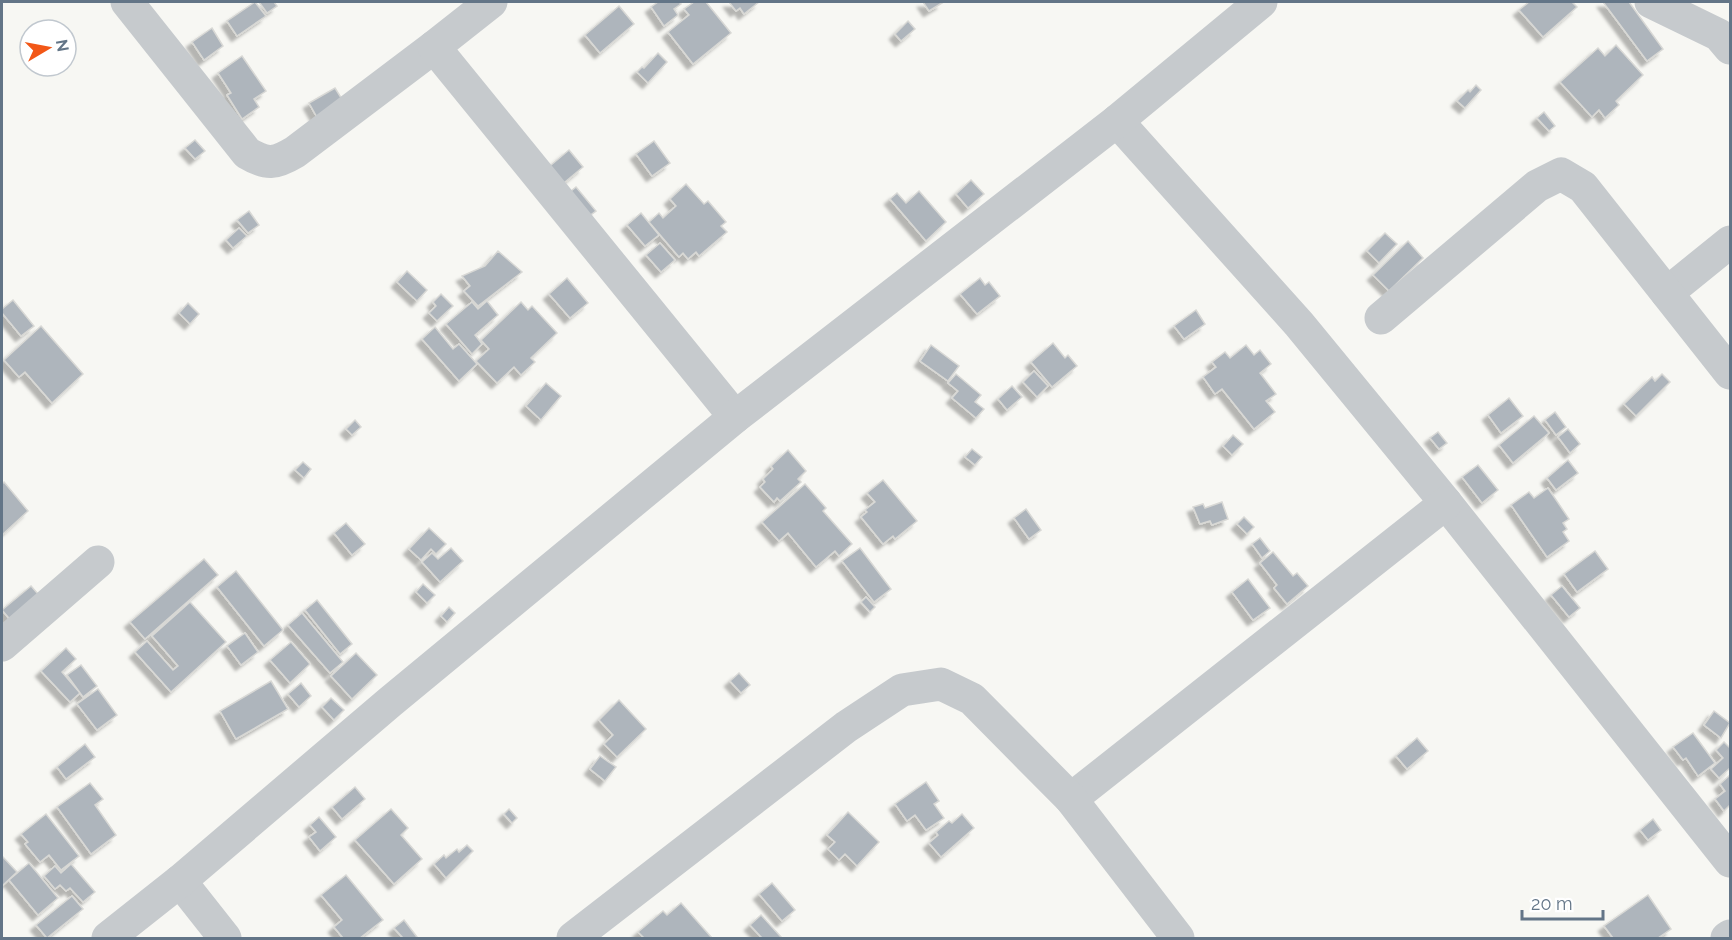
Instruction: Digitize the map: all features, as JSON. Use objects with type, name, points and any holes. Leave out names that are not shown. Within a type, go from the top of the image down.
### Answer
[{"type":"street","points":[[127,2],[247,153],[262,162],[280,160],[296,152],[491,2]]},
{"type":"street","points":[[108,939],[735,417],[1117,121],[1261,2]]},
{"type":"street","points":[[1651,2],[1719,35],[1731,48]]},
{"type":"street","points":[[434,46],[735,417]]},
{"type":"street","points":[[1117,121],[1299,324],[1446,503],[1731,861]]},
{"type":"street","points":[[1381,318],[1537,186],[1561,174],[1582,187],[1731,374]]},
{"type":"street","points":[[1667,293],[1731,242]]},
{"type":"street","points":[[1071,800],[1446,503]]},
{"type":"street","points":[[2,645],[98,562]]},
{"type":"street","points":[[573,939],[846,727],[902,690],[941,684],[972,699],[1071,800],[1178,939]]},
{"type":"street","points":[[180,881],[225,939]]},
{"type":"building","points":[[255,2],[266,16],[237,36],[227,21]]},
{"type":"building","points":[[259,2],[274,2],[277,6],[267,13]]},
{"type":"building","points":[[658,2],[679,2],[681,4],[674,9],[678,15],[664,26],[651,7]]},
{"type":"building","points":[[694,2],[706,2],[731,33],[693,64],[668,32],[689,15],[684,9]]},
{"type":"building","points":[[729,2],[759,2],[744,14],[740,8],[736,11]]},
{"type":"building","points":[[923,2],[940,2],[942,3],[929,11]]},
{"type":"building","points":[[1529,2],[1572,2],[1577,7],[1543,37],[1519,10]]},
{"type":"building","points":[[1603,2],[1629,2],[1663,49],[1647,61]]},
{"type":"building","points":[[619,6],[634,24],[600,53],[585,35]]},
{"type":"building","points":[[908,21],[915,29],[901,41],[895,34]]},
{"type":"building","points":[[212,28],[223,46],[204,60],[192,42]]},
{"type":"building","points":[[1616,45],[1643,75],[1616,101],[1619,105],[1605,118],[1599,110],[1592,117],[1560,82],[1598,48],[1605,56]]},
{"type":"building","points":[[658,53],[667,62],[648,83],[637,72]]},
{"type":"building","points":[[242,56],[266,91],[254,99],[259,107],[242,119],[227,95],[231,93],[218,73]]},
{"type":"building","points":[[1476,85],[1481,90],[1465,108],[1457,101]]},
{"type":"building","points":[[335,88],[345,104],[318,119],[309,103]]},
{"type":"building","points":[[1544,112],[1555,126],[1549,131],[1537,118]]},
{"type":"building","points":[[195,140],[205,151],[195,159],[185,148]]},
{"type":"building","points":[[654,141],[670,163],[652,176],[636,154]]},
{"type":"building","points":[[569,150],[583,167],[559,187],[545,170]]},
{"type":"building","points":[[971,180],[984,194],[968,208],[956,194]]},
{"type":"building","points":[[686,184],[704,204],[708,201],[726,222],[721,226],[727,232],[699,256],[696,252],[688,259],[683,253],[679,257],[649,222],[659,213],[663,218],[676,206],[670,199]]},
{"type":"building","points":[[576,187],[596,211],[585,219],[566,195]]},
{"type":"building","points":[[919,191],[946,222],[926,241],[890,199],[897,193],[906,203]]},
{"type":"building","points":[[249,211],[259,225],[248,233],[237,220]]},
{"type":"building","points":[[641,213],[659,235],[645,246],[627,225]]},
{"type":"building","points":[[239,228],[247,236],[233,248],[226,240]]},
{"type":"building","points":[[1385,233],[1397,244],[1379,263],[1367,251]]},
{"type":"building","points":[[1408,241],[1423,258],[1389,291],[1373,275]]},
{"type":"building","points":[[660,243],[675,260],[661,272],[646,255]]},
{"type":"building","points":[[498,251],[522,272],[478,306],[464,291],[470,286],[462,276],[485,266]]},
{"type":"building","points":[[407,271],[427,290],[417,301],[397,282]]},
{"type":"building","points":[[567,278],[588,303],[570,318],[549,294]]},
{"type":"building","points":[[980,278],[985,285],[989,282],[1000,296],[977,314],[960,294]]},
{"type":"building","points":[[441,294],[453,306],[437,321],[429,313],[436,306],[433,302]]},
{"type":"building","points":[[13,300],[34,326],[21,336],[2,313],[2,309]]},
{"type":"building","points":[[487,301],[498,315],[475,335],[482,344],[472,354],[446,324],[472,302],[478,309]]},
{"type":"building","points":[[521,302],[528,310],[532,306],[557,333],[531,358],[535,362],[521,375],[514,367],[497,383],[476,361],[489,349],[481,340]]},
{"type":"building","points":[[188,303],[199,314],[190,324],[179,313]]},
{"type":"building","points":[[1196,310],[1205,324],[1184,339],[1174,326]]},
{"type":"building","points":[[41,326],[83,374],[52,403],[25,372],[19,377],[4,360]]},
{"type":"building","points":[[435,327],[453,349],[459,344],[477,364],[459,381],[422,339]]},
{"type":"building","points":[[1053,343],[1065,358],[1068,355],[1077,366],[1052,387],[1031,362]]},
{"type":"building","points":[[931,345],[959,366],[948,381],[920,361]]},
{"type":"building","points":[[1246,345],[1254,355],[1260,350],[1271,364],[1260,373],[1276,394],[1266,401],[1275,412],[1254,429],[1222,389],[1215,394],[1203,377],[1216,367],[1212,362],[1225,352],[1230,358]]},
{"type":"building","points":[[1034,371],[1048,386],[1037,397],[1023,382]]},
{"type":"building","points":[[956,374],[981,395],[975,402],[984,409],[976,418],[952,398],[958,391],[948,383]]},
{"type":"building","points":[[1662,374],[1670,382],[1636,416],[1624,404],[1652,377],[1655,381]]},
{"type":"building","points":[[546,383],[561,396],[541,420],[526,406]]},
{"type":"building","points":[[1012,386],[1022,397],[1007,410],[998,399]]},
{"type":"building","points":[[1509,398],[1523,416],[1501,433],[1488,415]]},
{"type":"building","points":[[1555,412],[1566,427],[1556,435],[1545,420]]},
{"type":"building","points":[[1534,416],[1549,433],[1513,463],[1499,445]]},
{"type":"building","points":[[355,420],[361,427],[352,435],[346,429]]},
{"type":"building","points":[[1568,429],[1580,444],[1570,453],[1558,437]]},
{"type":"building","points":[[1438,432],[1447,443],[1439,449],[1430,438]]},
{"type":"building","points":[[1233,435],[1243,444],[1232,455],[1223,446]]},
{"type":"building","points":[[972,449],[982,457],[975,465],[965,457]]},
{"type":"building","points":[[788,450],[806,471],[798,479],[801,482],[780,501],[777,498],[774,502],[760,487],[765,482],[763,479],[773,469],[771,466]]},
{"type":"building","points":[[1568,460],[1578,473],[1556,490],[1547,478]]},
{"type":"building","points":[[303,462],[311,469],[304,478],[295,470]]},
{"type":"building","points":[[1478,465],[1498,490],[1482,503],[1462,477]]},
{"type":"building","points":[[883,480],[917,521],[895,539],[893,536],[883,544],[861,517],[867,512],[865,510],[875,502],[867,493]]},
{"type":"building","points":[[4,482],[28,511],[2,535],[2,484]]},
{"type":"building","points":[[805,484],[826,508],[823,511],[852,544],[839,556],[835,551],[816,567],[788,533],[779,541],[762,522]]},
{"type":"building","points":[[1548,488],[1569,519],[1563,523],[1567,529],[1563,532],[1569,541],[1547,557],[1511,505],[1529,492],[1534,498]]},
{"type":"building","points":[[1222,502],[1228,519],[1212,525],[1210,521],[1200,524],[1193,507],[1203,504],[1205,508]]},
{"type":"building","points":[[1026,509],[1041,530],[1029,539],[1014,518]]},
{"type":"building","points":[[1244,517],[1254,527],[1247,534],[1237,524]]},
{"type":"building","points":[[346,523],[365,544],[352,555],[334,533]]},
{"type":"building","points":[[429,528],[446,544],[436,554],[431,549],[421,560],[409,549]]},
{"type":"building","points":[[1260,538],[1270,551],[1262,558],[1252,544]]},
{"type":"building","points":[[451,548],[463,561],[440,582],[422,562],[432,553],[438,559]]},
{"type":"building","points":[[860,548],[891,589],[874,602],[842,561]]},
{"type":"building","points":[[1595,551],[1608,569],[1577,592],[1564,574]]},
{"type":"building","points":[[1273,552],[1293,576],[1297,573],[1308,586],[1287,604],[1274,588],[1277,585],[1260,563]]},
{"type":"building","points":[[204,559],[218,575],[145,639],[130,622]]},
{"type":"building","points":[[236,571],[283,630],[264,646],[217,587]]},
{"type":"building","points":[[1248,579],[1270,608],[1253,620],[1232,592]]},
{"type":"building","points":[[423,584],[435,595],[427,603],[416,592]]},
{"type":"building","points":[[31,586],[38,594],[13,623],[2,610]]},
{"type":"building","points":[[1562,586],[1580,608],[1569,617],[1551,595]]},
{"type":"building","points":[[866,597],[875,607],[870,612],[861,602]]},
{"type":"building","points":[[317,600],[352,644],[340,654],[305,610]]},
{"type":"building","points":[[190,602],[226,642],[171,692],[135,652],[147,641],[173,670],[178,666],[152,636]]},
{"type":"building","points":[[449,607],[455,613],[447,622],[441,616]]},
{"type":"building","points":[[302,613],[343,662],[330,673],[288,625]]},
{"type":"building","points":[[245,633],[258,652],[241,665],[227,646]]},
{"type":"building","points":[[291,642],[310,664],[290,683],[270,660]]},
{"type":"building","points":[[66,648],[76,659],[62,672],[80,693],[70,702],[41,671]]},
{"type":"building","points":[[356,653],[377,675],[352,699],[331,676]]},
{"type":"building","points":[[81,665],[97,686],[83,697],[67,675]]},
{"type":"building","points":[[739,673],[750,685],[741,693],[730,681]]},
{"type":"building","points":[[271,681],[288,709],[236,739],[220,711]]},
{"type":"building","points":[[301,683],[311,696],[299,707],[288,694]]},
{"type":"building","points":[[98,689],[117,715],[97,730],[77,704]]},
{"type":"building","points":[[331,698],[344,710],[334,720],[322,707]]},
{"type":"building","points":[[619,700],[646,729],[617,757],[604,744],[613,735],[599,720]]},
{"type":"building","points":[[1714,711],[1730,723],[1721,738],[1704,725]]},
{"type":"building","points":[[1693,733],[1715,763],[1698,776],[1686,758],[1683,760],[1673,747]]},
{"type":"building","points":[[1417,738],[1428,751],[1407,769],[1396,756]]},
{"type":"building","points":[[1724,742],[1730,746],[1730,768],[1719,778],[1711,769],[1723,758],[1716,750]]},
{"type":"building","points":[[85,744],[95,757],[66,779],[57,767]]},
{"type":"building","points":[[600,756],[616,767],[605,781],[590,769]]},
{"type":"building","points":[[1730,775],[1730,805],[1724,811],[1715,799],[1725,791],[1720,784]]},
{"type":"building","points":[[926,782],[939,801],[934,804],[944,818],[926,830],[915,815],[907,821],[895,804]]},
{"type":"building","points":[[90,783],[103,799],[95,805],[116,835],[91,854],[57,807]]},
{"type":"building","points":[[355,787],[365,799],[342,819],[332,807]]},
{"type":"building","points":[[391,809],[408,828],[401,835],[422,859],[394,884],[355,840]]},
{"type":"building","points":[[509,809],[517,818],[512,823],[504,814]]},
{"type":"building","points":[[848,812],[879,842],[857,866],[845,854],[839,860],[828,849],[835,842],[827,835]]},
{"type":"building","points":[[46,814],[79,856],[61,870],[49,855],[40,862],[25,844],[28,842],[21,834]]},
{"type":"building","points":[[962,814],[974,828],[941,857],[929,843],[938,835],[936,832]]},
{"type":"building","points":[[319,817],[336,837],[320,851],[309,837],[316,832],[310,825]]},
{"type":"building","points":[[1653,819],[1661,830],[1648,840],[1640,830]]},
{"type":"building","points":[[467,845],[473,851],[446,878],[434,864],[444,855],[446,858],[457,849],[459,852]]},
{"type":"building","points":[[2,856],[17,872],[2,886]]},
{"type":"building","points":[[29,863],[58,898],[38,915],[9,880]]},
{"type":"building","points":[[71,864],[95,892],[83,902],[70,888],[66,891],[60,885],[55,889],[44,876],[55,866],[61,873]]},
{"type":"building","points":[[346,875],[383,920],[360,938],[343,938],[334,927],[342,920],[321,895]]},
{"type":"building","points":[[772,883],[795,910],[782,921],[759,894]]},
{"type":"building","points":[[1648,895],[1671,929],[1658,938],[1613,938],[1604,926]]},
{"type":"building","points":[[72,896],[83,909],[47,938],[36,925]]},
{"type":"building","points":[[681,903],[712,938],[644,938],[638,932],[663,911],[667,915]]},
{"type":"building","points":[[761,915],[780,938],[762,938],[750,925]]},
{"type":"building","points":[[404,920],[417,937],[403,938],[394,928]]}]
